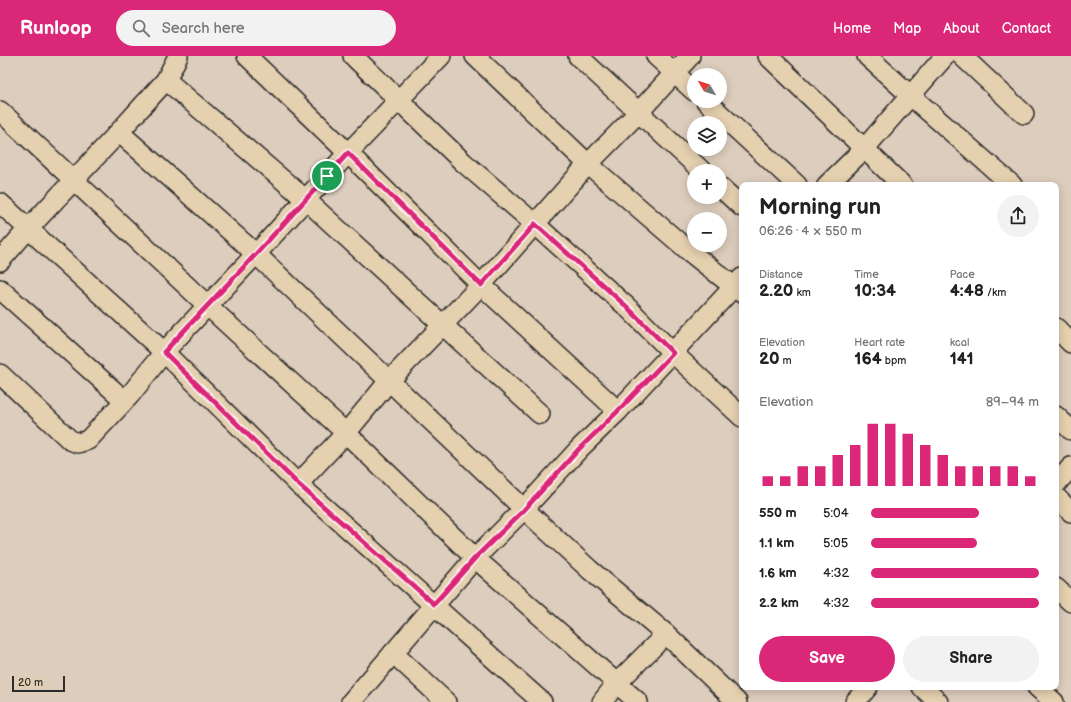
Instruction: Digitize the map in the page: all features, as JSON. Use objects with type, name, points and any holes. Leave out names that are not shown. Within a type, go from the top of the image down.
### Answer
[{"type":"street","points":[[0,261],[166,80],[178,56]]},
{"type":"street","points":[[247,56],[348,153],[481,285],[618,411]]},
{"type":"street","points":[[353,56],[463,162],[535,224],[627,307],[673,353],[739,414]]},
{"type":"street","points":[[0,374],[70,440],[78,443],[88,440],[207,305],[256,254],[348,153],[441,56]]},
{"type":"street","points":[[351,702],[475,558],[524,510],[579,449],[618,411],[739,285],[690,252],[588,164],[475,56]]},
{"type":"street","points":[[578,56],[694,164]]},
{"type":"street","points":[[656,56],[687,84]]},
{"type":"street","points":[[298,484],[346,433],[390,382],[481,285],[588,164],[638,113],[690,56]]},
{"type":"street","points":[[768,56],[899,182]]},
{"type":"street","points":[[867,56],[910,96],[1009,182]]},
{"type":"street","points":[[830,182],[864,149],[945,56]]},
{"type":"street","points":[[962,56],[1024,114]]},
{"type":"street","points":[[166,80],[305,199],[444,324],[540,414]]},
{"type":"street","points":[[714,108],[795,182]]},
{"type":"street","points":[[0,111],[346,433],[475,558],[638,702]]},
{"type":"street","points":[[119,132],[256,254],[524,510],[590,570],[666,634],[738,702]]},
{"type":"street","points":[[727,193],[739,204]]},
{"type":"street","points":[[0,203],[164,352],[298,484],[542,702]]},
{"type":"street","points":[[0,289],[124,400]]},
{"type":"street","points":[[1059,331],[1071,342]]},
{"type":"street","points":[[1059,419],[1071,430]]},
{"type":"street","points":[[1059,481],[1071,467]]},
{"type":"street","points":[[1059,500],[1071,512]]},
{"type":"street","points":[[1059,591],[1071,602]]},
{"type":"street","points":[[602,702],[617,683],[666,634]]},
{"type":"street","points":[[393,654],[446,702]]},
{"type":"street","points":[[855,702],[865,690]]},
{"type":"street","points":[[925,690],[938,702]]},
{"type":"street","points":[[1040,690],[1054,702]]},
{"type":"route","points":[[348,153],[481,285],[535,224],[627,307],[673,353],[618,411],[579,449],[524,510],[475,558],[434,604],[298,484],[164,352],[327,176],[348,153]]}]
